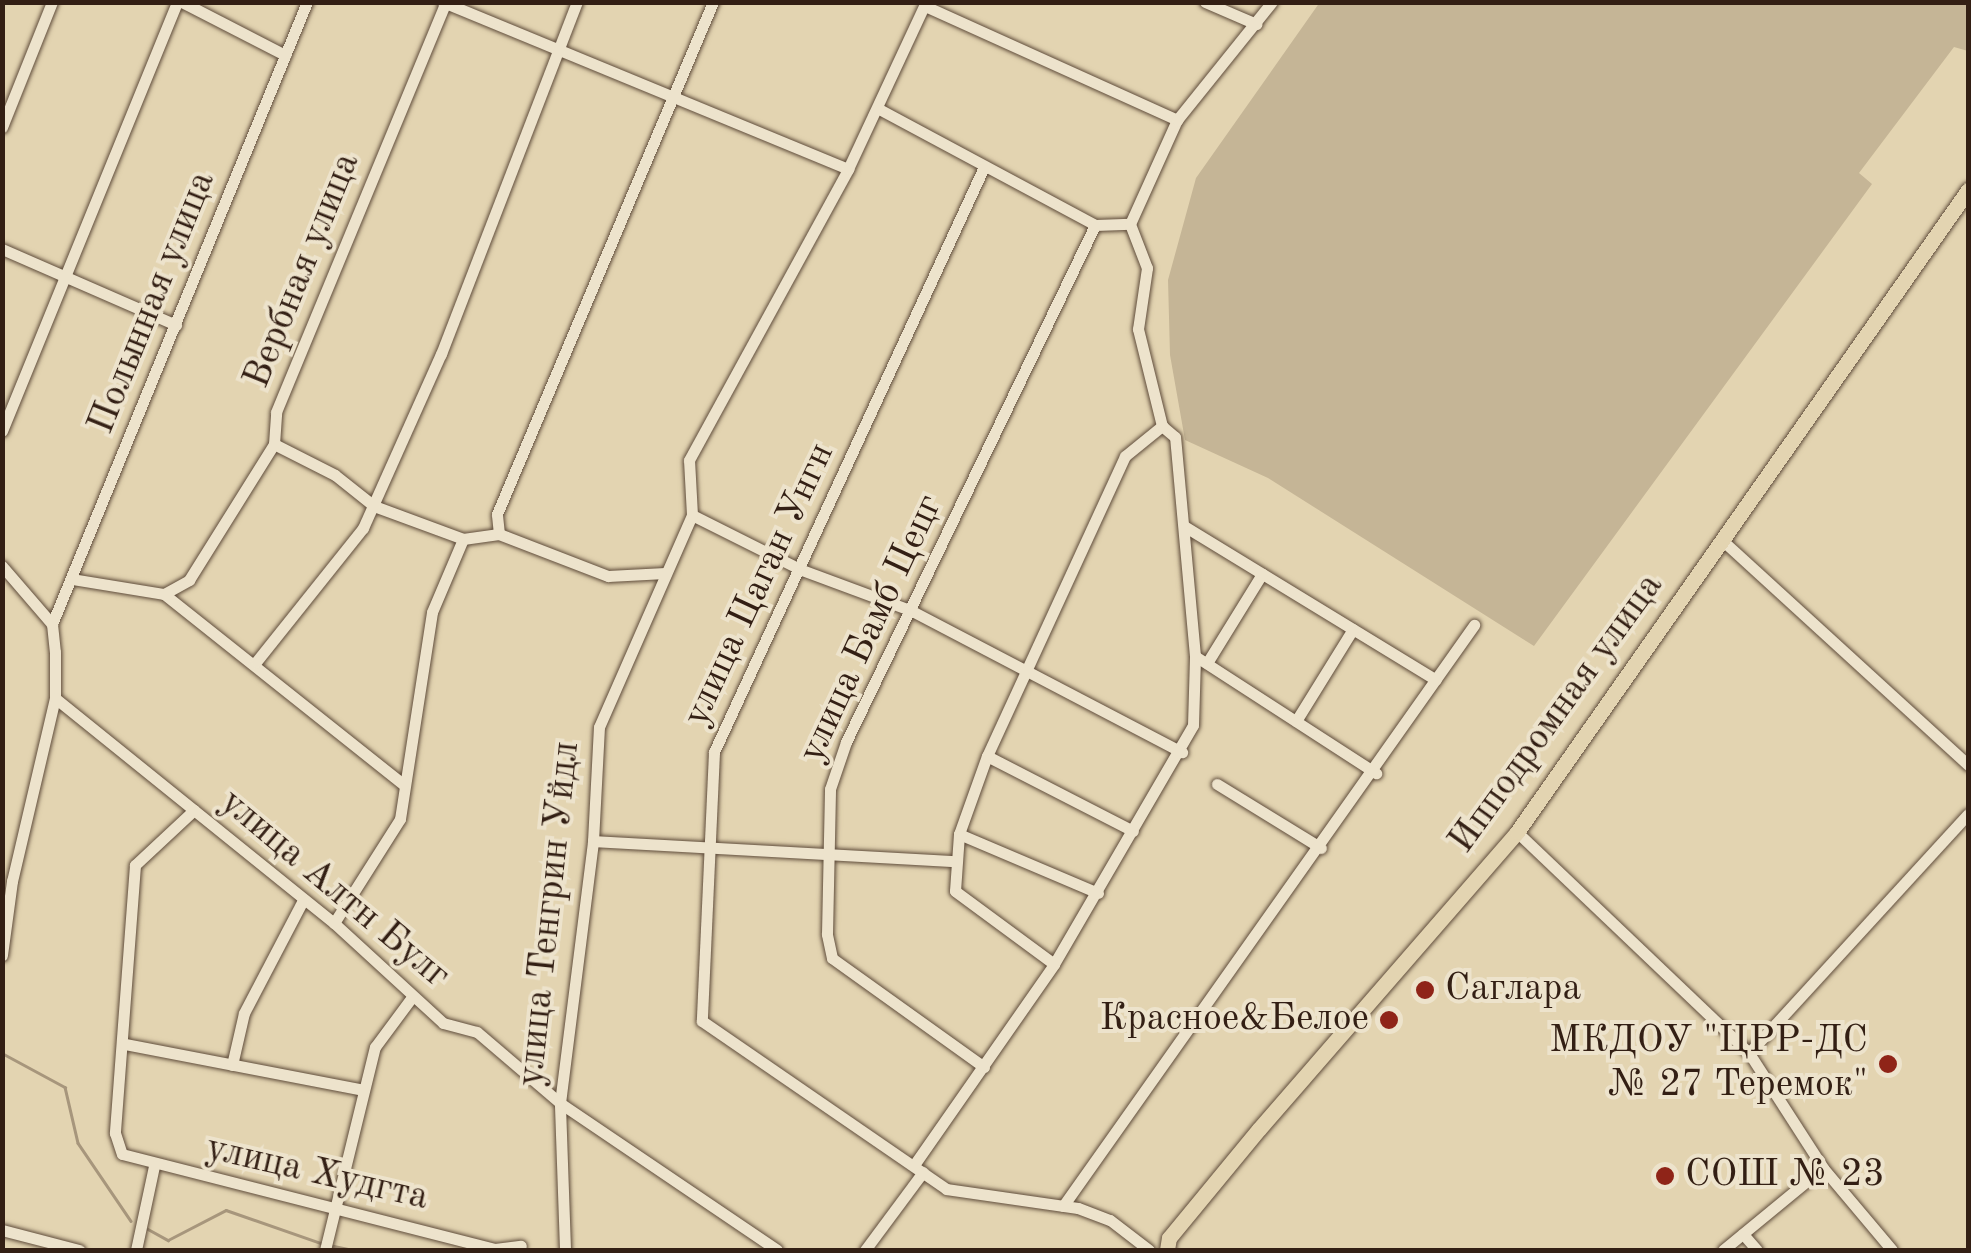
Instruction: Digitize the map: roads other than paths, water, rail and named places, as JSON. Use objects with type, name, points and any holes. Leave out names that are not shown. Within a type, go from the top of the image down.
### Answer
[{"type":"main road","name":"Ипподромная улица","points":[[1167,1250],[1170,1238],[1259,1129],[1518,832],[1968,190]]},
{"type":"street","points":[[2,127],[52,2]]},
{"type":"street","points":[[2,431],[180,2],[286,55]]},
{"type":"street","name":"Полынная улица","points":[[52,624],[307,2]]},
{"type":"street","points":[[256,662],[374,506],[441,354],[577,2]]},
{"type":"street","points":[[499,534],[498,514],[712,2]]},
{"type":"street","points":[[1205,2],[1256,24]]},
{"type":"street","points":[[866,1250],[1054,964],[1182,752],[1192,725],[1195,656],[1175,437],[1162,426],[1138,329],[1147,268],[1130,224],[1177,120],[1272,2]]},
{"type":"street","points":[[445,3],[848,170]]},
{"type":"street","name":"Вербная улица","points":[[164,594],[188,580],[274,444],[276,412],[445,3]]},
{"type":"street","points":[[925,4],[1177,120]]},
{"type":"street","name":"улица Тенгрин Уйдл","points":[[565,1249],[560,1103],[593,841],[599,727],[692,516],[689,460],[880,109],[925,4]]},
{"type":"street","points":[[880,109],[1095,225],[1130,224]]},
{"type":"street","name":"улица Цаган Унгн","points":[[984,168],[802,570],[714,752],[702,1021],[956,1193],[1064,1206],[1110,1220],[1149,1250]]},
{"type":"street","name":"улица Бамб Цецг","points":[[984,1066],[832,958],[830,856],[836,771],[1095,225]]},
{"type":"street","points":[[2,249],[176,326]]},
{"type":"street","points":[[1054,964],[955,891],[954,861],[959,834],[986,756],[1125,456],[1162,426]]},
{"type":"street","points":[[274,444],[335,475],[374,506],[464,540],[499,534],[608,576],[665,573]]},
{"type":"street","points":[[692,516],[802,570],[912,610],[1182,752]]},
{"type":"street","points":[[1184,526],[1436,680]]},
{"type":"street","points":[[334,922],[383,852],[400,819],[432,612],[464,540]]},
{"type":"street","points":[[1723,541],[1968,765]]},
{"type":"street","points":[[2,566],[52,624],[55,652],[55,698],[12,881],[2,955]]},
{"type":"street","points":[[1206,663],[1262,574]]},
{"type":"street","points":[[72,579],[164,594],[256,662],[403,784]]},
{"type":"street","points":[[1064,1206],[1376,773],[1474,625]]},
{"type":"street","points":[[1296,721],[1354,630]]},
{"type":"street","points":[[1195,656],[1376,773]]},
{"type":"street","name":"улица Алтн Булг","points":[[55,698],[334,922],[443,1023],[477,1032],[560,1103],[778,1250]]},
{"type":"street","points":[[986,756],[1133,831]]},
{"type":"street","points":[[1218,784],[1321,848]]},
{"type":"street","points":[[194,810],[135,864],[125,1044],[363,1090]]},
{"type":"street","points":[[1749,1053],[1968,814]]},
{"type":"street","points":[[1518,832],[1749,1053],[1823,1168],[1892,1250]]},
{"type":"street","points":[[959,834],[1098,893]]},
{"type":"street","points":[[593,841],[954,861]]},
{"type":"street","points":[[232,1065],[244,1014],[303,900]]},
{"type":"street","points":[[325,1250],[375,1047],[412,997]]},
{"type":"street","name":"улица Худгта","points":[[125,1044],[115,1133],[122,1154],[154,1166],[336,1205],[495,1249],[521,1246]]},
{"type":"street","points":[[136,1250],[154,1166]]},
{"type":"street","points":[[1722,1250],[1823,1168]]},
{"type":"street","points":[[2,1230],[70,1249]]},
{"type":"street","points":[[1743,1234],[1757,1250]]},
{"type":"waterway","points":[[2,1053],[65,1087],[78,1143],[131,1221]]},
{"type":"waterway","points":[[148,1229],[168,1240],[226,1210],[321,1243]]},
{"type":"waterway","points":[[329,1245],[353,1250]]},
{"type":"place","name":"Саглара","points":[[1425,990]]},
{"type":"place","name":"Красное&Белое","points":[[1389,1020]]},
{"type":"place","name":"МКДОУ \"ЦРР-ДС № 27 Теремок\"","points":[[1888,1064]]},
{"type":"place","name":"СОШ № 23","points":[[1665,1176]]}]
